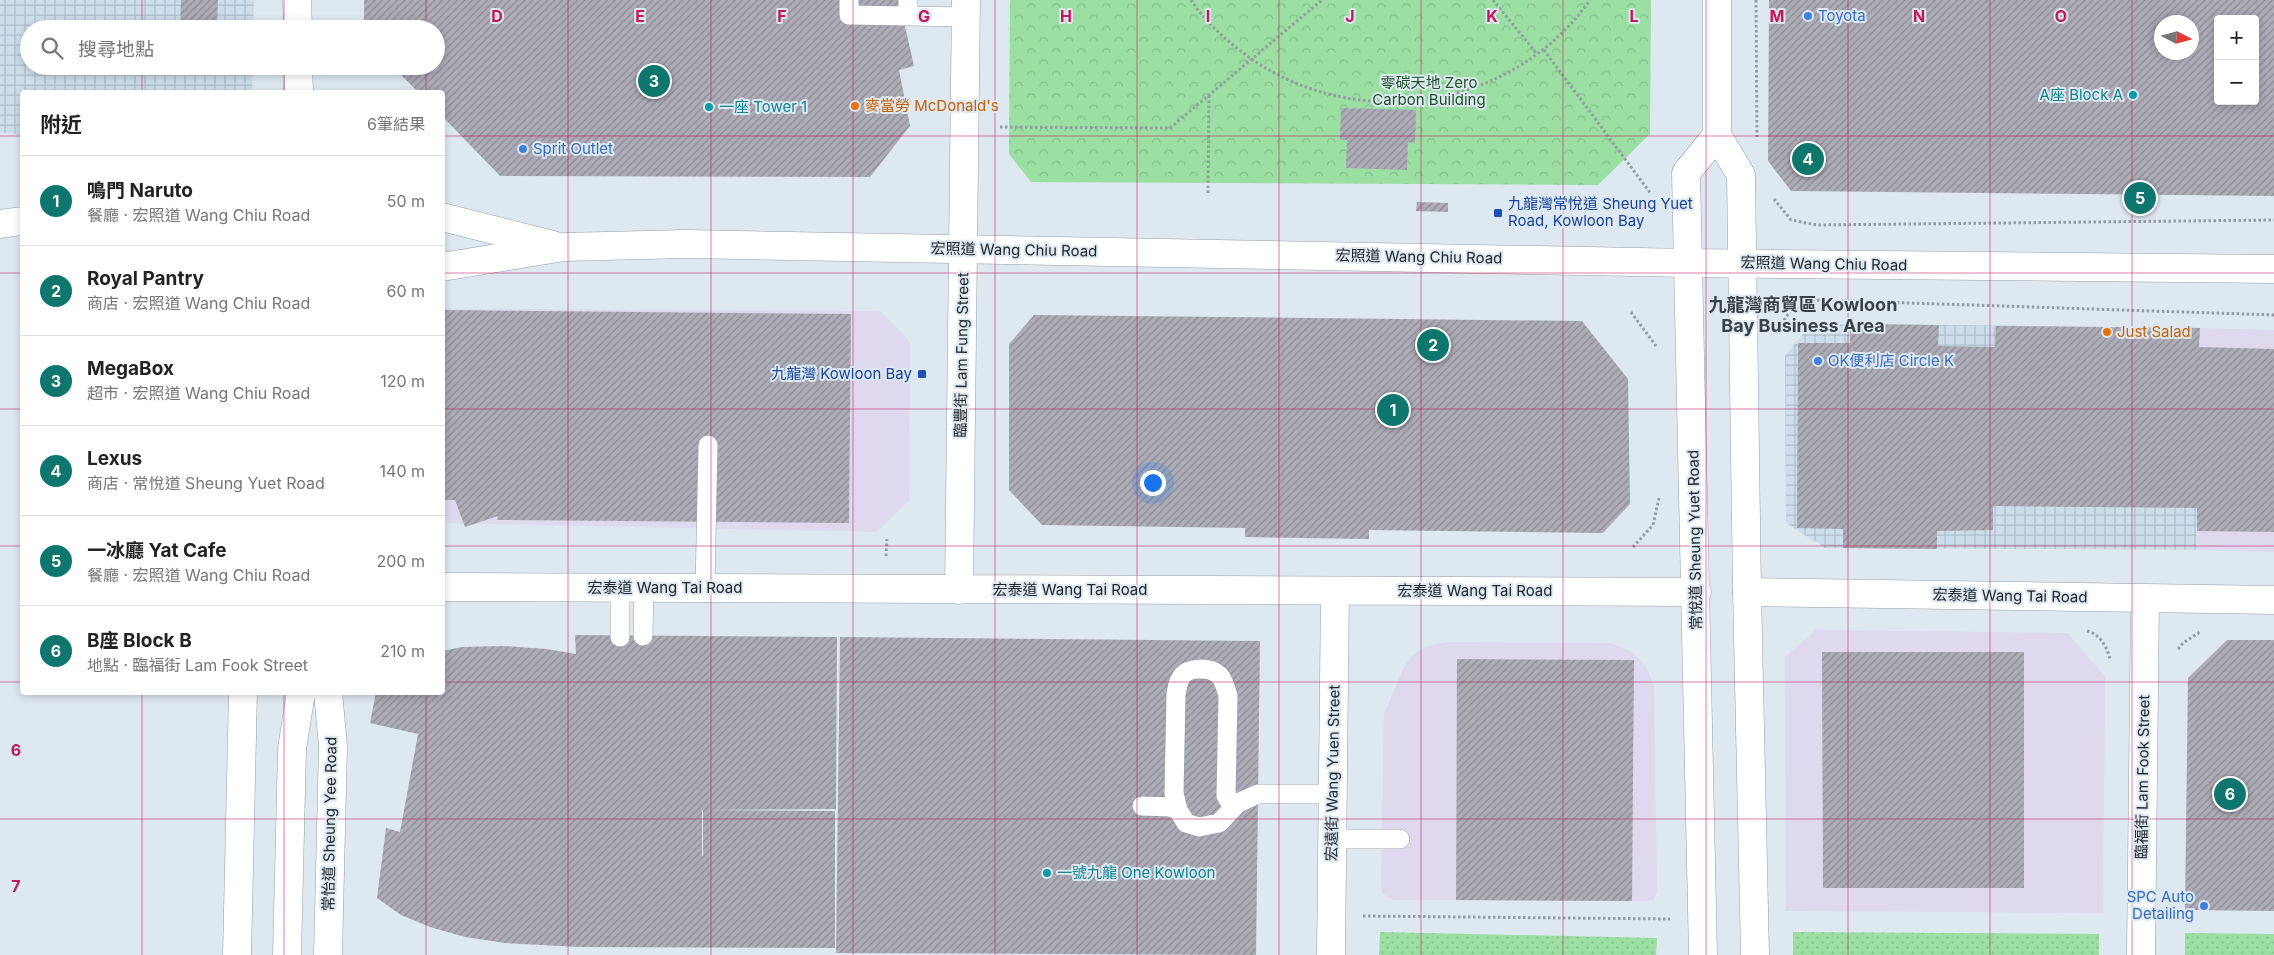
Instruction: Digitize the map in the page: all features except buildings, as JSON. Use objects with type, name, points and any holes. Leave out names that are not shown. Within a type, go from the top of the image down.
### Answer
[{"type":"main road","points":[[297,0],[298,20]]},
{"type":"main road","points":[[1717,0],[1717,135],[1741,175],[1755,955]]},
{"type":"main road","name":"臨豐街 Lam Fung Street","points":[[958,590],[966,8]]},
{"type":"main road","points":[[298,75],[299,90]]},
{"type":"main road","name":"常悅道 Sheung Yuet Road","points":[[1703,955],[1697,592],[1686,173],[1717,135]]},
{"type":"main road","name":"宏照道 Wang Chiu Road","points":[[445,218],[564,247]]},
{"type":"main road","name":"宏照道 Wang Chiu Road","points":[[445,267],[564,247],[686,244],[1743,264],[2274,269]]},
{"type":"main road","name":"宏泰道 Wang Tai Road","points":[[445,588],[1697,592]]},
{"type":"main road","name":"宏遠街 Wang Yuen Street","points":[[1331,955],[1335,591]]},
{"type":"main road","name":"宏泰道 Wang Tai Road","points":[[1747,592],[2274,600]]},
{"type":"main road","name":"臨福街 Lam Fook Street","points":[[2141,955],[2145,598]]},
{"type":"main road","points":[[237,955],[243,695]]},
{"type":"main road","points":[[284,695],[292,749]]},
{"type":"main road","points":[[287,955],[292,749],[301,695]]},
{"type":"main road","name":"常怡道 Sheung Yee Road","points":[[328,695],[333,746],[328,955]]},
{"type":"lane","points":[[849,0],[849,15],[908,8],[966,8]]},
{"type":"lane","points":[[705,588],[708,445]]},
{"type":"lane","points":[[632,588],[643,636]]},
{"type":"lane","points":[[620,637],[632,588]]},
{"type":"lane","points":[[1236,804],[1231,804],[1226,796],[1228,696],[1225,685],[1219,675],[1210,670],[1194,669],[1183,674],[1178,684],[1176,695],[1174,793],[1178,810],[1186,823],[1199,827],[1219,823],[1236,804],[1258,794],[1332,794]]},
{"type":"lane","points":[[1142,806],[1170,807],[1178,810]]},
{"type":"lane","points":[[1332,839],[1400,839]]},
{"type":"path","points":[[1191,0],[1229,43],[1270,71],[1314,90],[1362,101],[1410,102],[1458,94],[1503,76],[1544,50],[1579,15],[1590,0]]},
{"type":"path","points":[[1000,126],[1170,128],[1322,0]]},
{"type":"path","points":[[1492,0],[1537,54]]},
{"type":"path","points":[[1756,0],[1757,145]]},
{"type":"path","points":[[1544,50],[1651,194]]},
{"type":"path","points":[[1208,193],[1209,96]]},
{"type":"path","points":[[1767,192],[1791,220],[1817,225],[2182,219],[2274,220]]},
{"type":"path","points":[[1774,336],[1790,311],[1819,300],[2274,315]]},
{"type":"path","points":[[1631,312],[1659,353]]},
{"type":"path","points":[[1633,547],[1653,524],[1659,497]]},
{"type":"path","points":[[1357,916],[1670,918]]},
{"type":"shaded area","points":[[0,0],[254,0],[253,20],[20,20],[20,75],[253,75],[252,90],[20,90],[20,135],[0,133]]},
{"type":"shaded area","points":[[445,309],[880,311],[910,342],[909,500],[877,532],[445,523]]},
{"type":"shaded area","points":[[1810,325],[2200,328],[2196,550],[1825,548],[1786,523],[1785,356]]},
{"type":"shaded area","points":[[2200,328],[2274,330],[2274,552],[2196,550]]},
{"type":"shaded area","points":[[1816,630],[2067,633],[2105,676],[2103,913],[1786,911],[1785,657]]},
{"type":"shaded area","points":[[1450,642],[1611,643],[1631,651],[1645,665],[1654,685],[1657,893],[1654,899],[1648,901],[1393,900],[1383,894],[1381,889],[1384,714],[1404,667],[1412,656],[1423,648]]},
{"type":"green space","name":"零碳天地 Zero Carbon Building","points":[[1010,0],[1651,0],[1650,134],[1598,185],[1031,182],[1009,154]]},
{"type":"green space","points":[[1380,932],[1657,938],[1656,955],[1379,955]]},
{"type":"green space","points":[[1793,932],[2099,934],[2099,955],[1793,955]]},
{"type":"green space","points":[[2185,933],[2274,934],[2274,955],[2185,955]]},
{"type":"place","name":"Toyota","points":[[1808,16]]},
{"type":"place","name":"MegaBox","points":[[654,81]]},
{"type":"place","name":"A座 Block A","points":[[2133,95]]},
{"type":"place","name":"麥當勞 McDonald's","points":[[855,106]]},
{"type":"place","name":"一座 Tower 1","points":[[709,107]]},
{"type":"place","name":"Sprit Outlet","points":[[523,149]]},
{"type":"place","name":"Lexus","points":[[1808,159]]},
{"type":"place","name":"一冰廳 Yat Cafe","points":[[2140,198]]},
{"type":"place","name":"九龍灣常悅道 Sheung Yuet Road, Kowloon Bay","points":[[1498,213]]},
{"type":"place","name":"Just Salad","points":[[2107,332]]},
{"type":"place","name":"Royal Pantry","points":[[1433,345]]},
{"type":"place","name":"OK便利店 Circle K","points":[[1818,361]]},
{"type":"place","name":"九龍灣 Kowloon Bay","points":[[922,374]]},
{"type":"place","name":"鳴門 Naruto","points":[[1393,410]]},
{"type":"place","name":"B座 Block B","points":[[2230,794]]},
{"type":"place","name":"一號九龍 One Kowloon","points":[[1047,873]]},
{"type":"place","name":"SPC Auto Detailing","points":[[2204,906]]},
{"type":"district","name":"九龍灣商貿區 Kowloon Bay Business Area","points":[[1803,315]]}]
